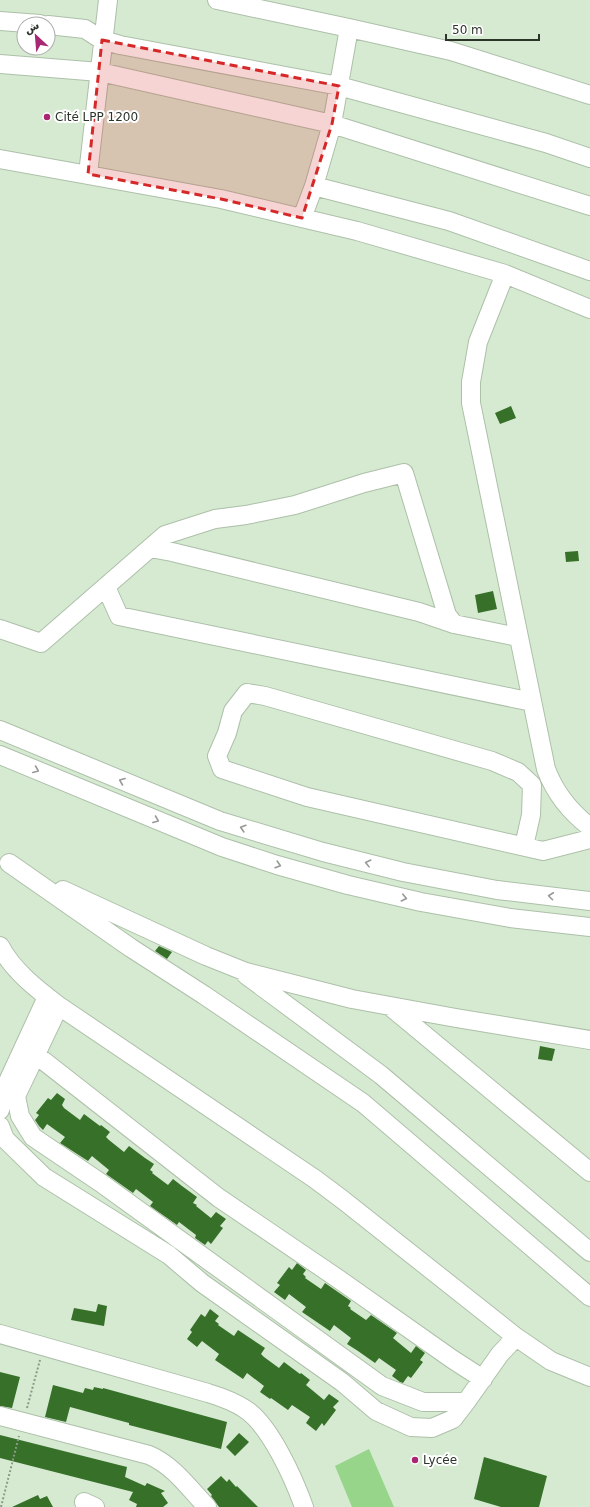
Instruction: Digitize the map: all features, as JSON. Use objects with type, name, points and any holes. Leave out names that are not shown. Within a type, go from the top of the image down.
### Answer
[{"type":"street","points":[[88,174],[100,72],[102,40],[108,0]]},
{"type":"street","points":[[217,0],[451,51],[590,95]]},
{"type":"street","points":[[0,21],[16,22]]},
{"type":"street","points":[[56,26],[85,29],[102,40],[131,48],[339,86],[546,144],[590,158]]},
{"type":"street","points":[[302,218],[314,186],[332,124],[349,28]]},
{"type":"street","points":[[0,64],[100,72],[332,124],[590,206]]},
{"type":"street","points":[[0,159],[221,199],[302,218],[505,274],[590,309]]},
{"type":"street","points":[[314,186],[449,221],[590,271]]},
{"type":"street","points":[[505,274],[478,342],[472,376],[471,403],[546,769],[551,783],[568,809],[590,827]]},
{"type":"street","points":[[0,629],[41,643],[165,535],[215,519],[246,515],[295,505],[364,482],[404,473],[447,615],[454,624]]},
{"type":"street","points":[[150,548],[172,552],[419,612],[454,624],[518,637]]},
{"type":"street","points":[[106,587],[119,616],[532,702]]},
{"type":"street","points":[[524,846],[531,815],[532,785],[518,772],[492,761],[265,696],[247,693],[233,711],[227,733],[217,756],[222,769],[307,797],[543,851],[590,839]]},
{"type":"street","points":[[0,730],[220,821],[323,852],[403,872],[497,890],[590,901]]},
{"type":"street","points":[[0,755],[215,844],[277,865],[348,885],[421,902],[510,918],[590,927]]},
{"type":"street","points":[[4,861],[206,956],[246,972],[352,1000],[590,1040]]},
{"type":"street","points":[[4,861],[363,1103],[590,1297]]},
{"type":"street","points":[[0,946],[20,972],[53,1001],[326,1188],[516,1337],[551,1361],[590,1377]]},
{"type":"street","points":[[235,968],[381,1075],[590,1252]]},
{"type":"street","points":[[53,1001],[35,1054],[16,1096],[20,1116],[33,1137],[107,1188],[382,1386],[423,1402],[466,1402]]},
{"type":"street","points":[[0,1110],[4,1090],[53,1001]]},
{"type":"street","points":[[390,1006],[590,1172]]},
{"type":"street","points":[[35,1054],[219,1198],[483,1379]]},
{"type":"street","points":[[0,1126],[5,1139],[44,1177],[169,1255],[202,1282],[342,1382],[376,1411],[411,1427],[432,1428],[453,1419],[500,1354],[516,1337]]},
{"type":"street","points":[[0,1334],[208,1393],[227,1399],[246,1409],[260,1423],[274,1443],[304,1507]]},
{"type":"street","points":[[0,1416],[162,1460],[171,1467],[207,1507]]},
{"type":"highlighted area","points":[[102,40],[339,86],[332,124],[302,218],[221,199],[88,174]]},
{"type":"green space","points":[[369,1449],[394,1507],[352,1507],[335,1466]]},
{"type":"building","points":[[511,406],[516,418],[500,424],[495,413]]},
{"type":"building","points":[[578,551],[579,561],[566,562],[565,552]]},
{"type":"building","points":[[493,591],[497,609],[478,613],[475,595]]},
{"type":"building","points":[[159,946],[172,952],[167,959],[155,951]]},
{"type":"building","points":[[540,1046],[555,1049],[552,1061],[538,1059]]},
{"type":"building","points":[[57,1093],[65,1099],[62,1105],[64,1108],[80,1120],[84,1114],[100,1126],[101,1125],[110,1132],[106,1137],[124,1152],[129,1146],[154,1164],[150,1170],[153,1172],[152,1173],[168,1185],[173,1179],[197,1197],[193,1203],[211,1218],[216,1212],[226,1219],[220,1226],[223,1228],[211,1244],[208,1241],[205,1245],[195,1238],[196,1235],[179,1222],[177,1225],[150,1206],[153,1202],[136,1189],[133,1193],[106,1174],[109,1170],[92,1156],[88,1161],[60,1143],[65,1137],[47,1124],[43,1130],[35,1120],[39,1115],[36,1113],[48,1098],[51,1100]]},
{"type":"building","points":[[297,1263],[306,1270],[303,1274],[306,1277],[305,1278],[321,1289],[325,1283],[351,1301],[348,1306],[351,1308],[350,1309],[366,1320],[371,1315],[397,1333],[393,1338],[411,1353],[416,1346],[425,1353],[420,1360],[423,1362],[411,1378],[408,1376],[403,1383],[400,1382],[392,1376],[396,1370],[379,1358],[375,1363],[347,1344],[351,1338],[334,1325],[330,1331],[302,1312],[306,1307],[289,1294],[285,1300],[274,1292],[280,1285],[277,1283],[289,1267],[292,1270]]},
{"type":"building","points":[[98,1304],[107,1306],[104,1326],[71,1320],[74,1308],[96,1312]]},
{"type":"building","points":[[210,1309],[219,1316],[215,1321],[219,1324],[218,1325],[234,1336],[238,1330],[265,1348],[261,1354],[279,1368],[284,1362],[300,1374],[301,1373],[310,1380],[306,1385],[324,1400],[329,1394],[339,1401],[333,1407],[336,1410],[324,1426],[322,1423],[316,1431],[306,1423],[310,1417],[292,1405],[288,1410],[260,1392],[264,1386],[247,1373],[243,1379],[215,1360],[219,1354],[202,1341],[197,1347],[187,1339],[192,1332],[190,1330],[201,1314],[205,1317]]},
{"type":"building","points":[[0,1372],[20,1377],[12,1408],[0,1406]]},
{"type":"building","points":[[53,1385],[83,1393],[85,1388],[93,1390],[94,1387],[103,1388],[227,1422],[221,1449],[129,1425],[129,1423],[70,1407],[66,1422],[45,1417]]},
{"type":"building","points":[[239,1433],[249,1442],[235,1456],[226,1447]]},
{"type":"building","points":[[0,1435],[127,1467],[125,1477],[145,1486],[147,1483],[165,1491],[161,1493],[168,1503],[163,1507],[136,1507],[137,1504],[129,1500],[133,1492],[0,1458]]},
{"type":"building","points":[[484,1457],[547,1476],[539,1507],[501,1507],[474,1499]]},
{"type":"building","points":[[221,1476],[227,1482],[229,1479],[258,1507],[219,1507],[207,1489]]},
{"type":"building","points":[[38,1495],[40,1499],[47,1496],[53,1507],[12,1507]]},
{"type":"place","name":"Cité LPP 1200","points":[[47,117]]},
{"type":"place","name":"Lycée","points":[[415,1460]]}]
